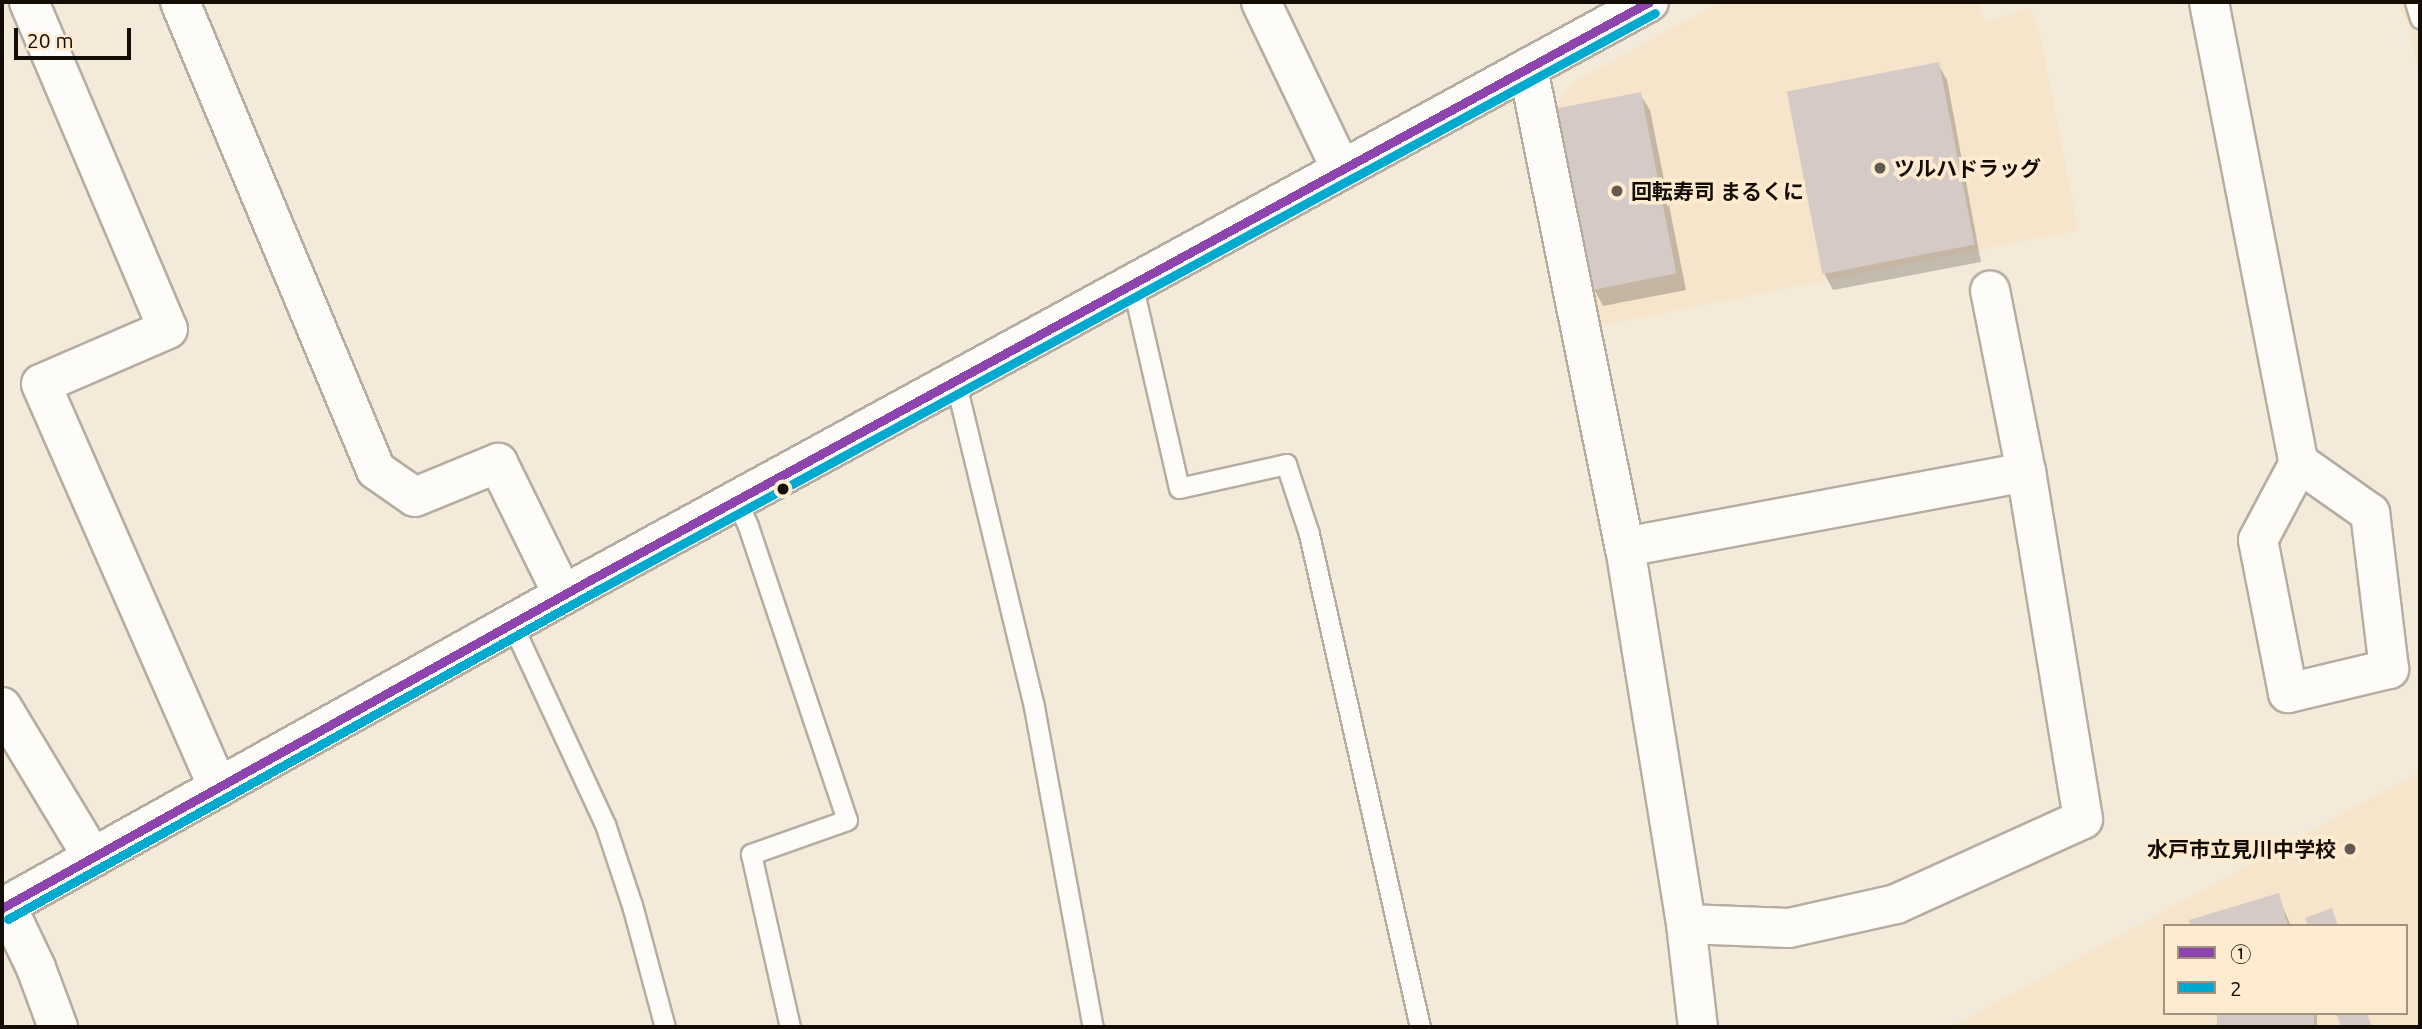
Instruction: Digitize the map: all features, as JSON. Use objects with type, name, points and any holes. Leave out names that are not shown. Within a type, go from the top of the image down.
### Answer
[{"type":"street","points":[[29,2],[168,330],[41,384],[218,788]]},
{"type":"street","points":[[180,2],[376,470],[415,497],[498,463],[563,595]]},
{"type":"street","points":[[1261,2],[1341,169]]},
{"type":"street","points":[[58,1027],[36,968],[4,906],[563,595],[1649,2]]},
{"type":"street","points":[[2209,2],[2299,463],[2258,540],[2288,693],[2389,669],[2370,513],[2299,463]]},
{"type":"street","points":[[1528,68],[1625,547],[1686,924],[1698,1027]]},
{"type":"street","points":[[1686,924],[1789,928],[1896,904],[2083,819],[2026,472],[1990,291]]},
{"type":"street","points":[[1625,547],[2026,472]]},
{"type":"street","points":[[2,706],[93,858]]},
{"type":"lane","points":[[2415,2],[2420,18]]},
{"type":"lane","points":[[1132,284],[1180,488],[1286,464],[1309,534],[1420,1027]]},
{"type":"lane","points":[[955,380],[1034,707],[1093,1027]]},
{"type":"lane","points":[[736,500],[748,526],[847,820],[751,854],[790,1027]]},
{"type":"lane","points":[[512,624],[604,824],[632,905],[665,1027]]},
{"type":"shaded area","points":[[1721,2],[1977,2],[1986,23],[2030,7],[2040,32],[2078,230],[1598,326],[1553,108],[1574,82]]},
{"type":"shaded area","points":[[2397,2],[2420,2],[2420,85],[2410,28]]},
{"type":"shaded area","name":"水戸市立見川中学校","points":[[2420,772],[2420,1027],[1952,1027]]},
{"type":"building","name":"ツルハドラッグ","points":[[1939,62],[1974,245],[1822,274],[1787,92]]},
{"type":"building","name":"回転寿司 まるくに","points":[[1641,92],[1676,274],[1592,290],[1557,108]]},
{"type":"building","points":[[2279,893],[2287,924],[2190,924],[2189,920]]},
{"type":"building","points":[[2332,908],[2337,924],[2307,924],[2305,918]]},
{"type":"building","points":[[2217,1015],[2314,1015],[2314,1027],[2217,1027]]},
{"type":"building","points":[[2337,1015],[2368,1015],[2372,1027],[2341,1027]]},
{"type":"transit line","name":"①","points":[[2,908],[592,579],[1649,2]]},
{"type":"transit line","name":"2","points":[[8,919],[598,590],[1655,13]]},
{"type":"place","name":"ツルハドラッグ","points":[[1880,168]]},
{"type":"place","name":"回転寿司 まるくに","points":[[1617,191]]},
{"type":"place","name":"水戸市立見川中学校","points":[[2350,849]]}]
